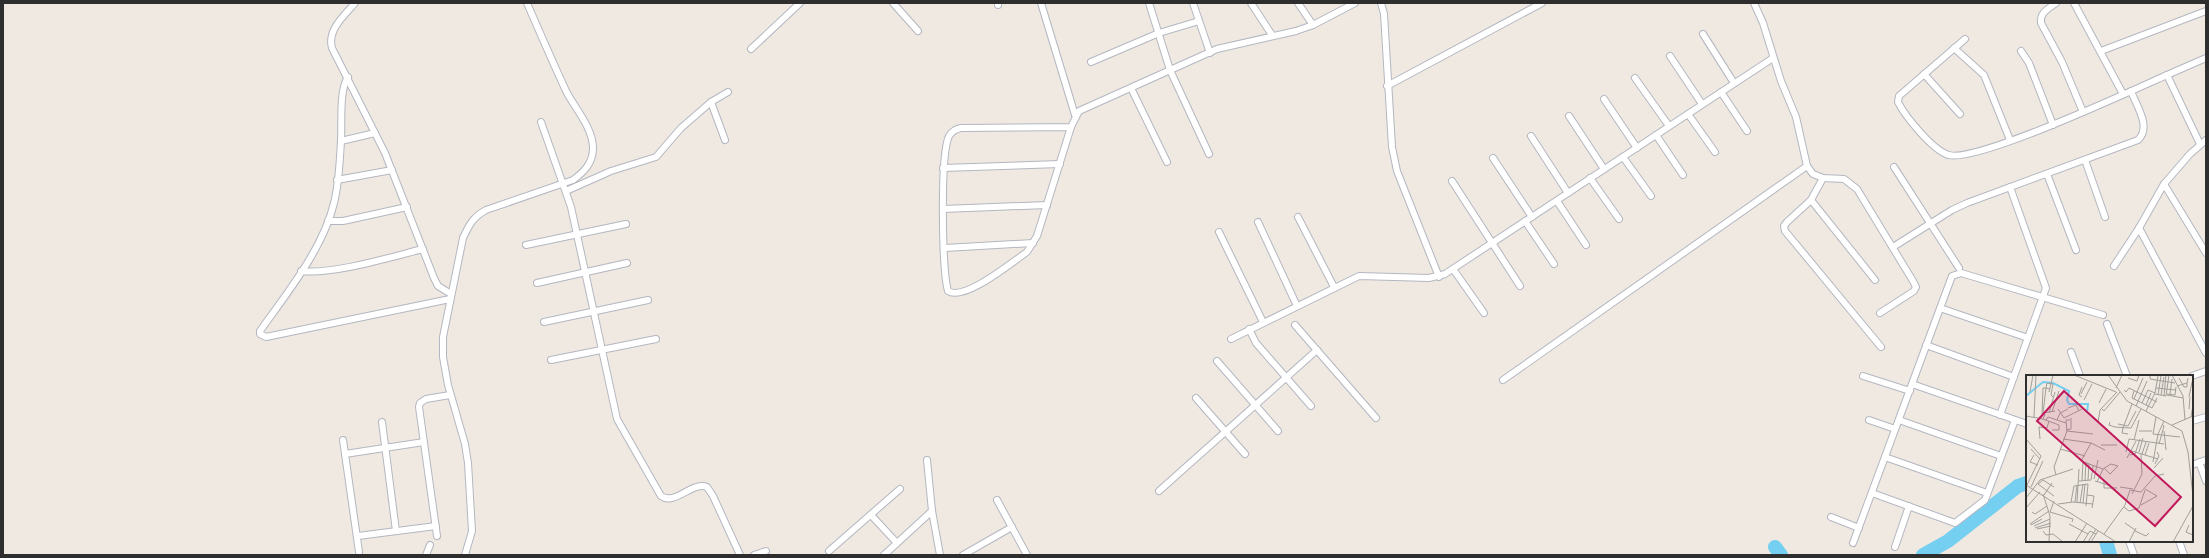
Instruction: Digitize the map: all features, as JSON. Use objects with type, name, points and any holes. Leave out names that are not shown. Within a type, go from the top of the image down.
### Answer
[{"type":"street","points":[[354,3],[336,25],[330,40],[392,170],[438,286],[450,296]]},
{"type":"street","points":[[465,555],[472,532],[468,463],[465,444],[450,395],[443,357],[443,337],[450,296],[463,238],[469,224],[476,215],[486,210],[563,183],[584,172],[591,161],[593,148],[590,135],[567,93],[527,3]]},
{"type":"street","points":[[751,49],[800,3]]},
{"type":"street","points":[[893,3],[918,31]]},
{"type":"street","points":[[1041,3],[1075,115]]},
{"type":"street","points":[[1149,3],[1170,70],[1209,154]]},
{"type":"street","points":[[1193,3],[1210,53]]},
{"type":"street","points":[[1251,3],[1272,35]]},
{"type":"street","points":[[1298,3],[1313,25]]},
{"type":"street","points":[[1071,127],[956,129],[948,137],[944,168],[943,209],[948,291],[952,294],[960,294],[973,288],[1027,252],[1034,243],[1075,115],[1085,107],[1210,53],[1235,44],[1296,31],[1313,25],[1347,5],[1355,3]]},
{"type":"street","points":[[1381,3],[1384,14],[1387,86],[1392,147],[1397,171],[1439,277]]},
{"type":"street","points":[[1387,86],[1542,3]]},
{"type":"street","points":[[1754,3],[1763,23],[1772,58],[1796,117],[1807,166],[1813,174],[1823,178],[1844,179],[1850,181],[1857,189],[1916,287],[1910,294],[1880,313]]},
{"type":"street","points":[[2056,3],[2044,11],[2041,16],[2041,23],[2062,62],[2083,112]]},
{"type":"street","points":[[2074,3],[2123,94]]},
{"type":"street","points":[[2101,51],[2206,11]]},
{"type":"street","points":[[1091,62],[1159,33],[1199,21]]},
{"type":"street","points":[[1702,34],[1734,83]]},
{"type":"street","points":[[1965,39],[1899,96],[1898,102],[1930,142],[1940,151],[1950,156],[1960,156],[1979,151],[2053,125],[2206,58]]},
{"type":"street","points":[[1954,48],[1984,75],[2010,140]]},
{"type":"street","points":[[2021,51],[2031,68],[2053,125]]},
{"type":"street","points":[[1670,56],[1702,104]]},
{"type":"street","points":[[1231,338],[1359,276],[1439,277],[1492,244],[1772,58]]},
{"type":"street","points":[[1924,74],[1960,114]]},
{"type":"street","points":[[2167,75],[2200,144]]},
{"type":"street","points":[[348,77],[344,86],[341,141],[334,202],[328,220],[301,271],[260,331],[262,336],[324,326],[450,296]]},
{"type":"street","points":[[1635,78],[1669,126]]},
{"type":"street","points":[[1131,88],[1167,162]]},
{"type":"street","points":[[1893,248],[1930,223],[1962,205],[2138,140],[2141,137],[2144,125],[2131,91]]},
{"type":"street","points":[[566,191],[611,171],[656,157],[681,128],[711,102],[728,92]]},
{"type":"street","points":[[1721,92],[1747,131]]},
{"type":"street","points":[[1604,99],[1637,148]]},
{"type":"street","points":[[711,102],[725,140]]},
{"type":"street","points":[[1688,114],[1715,152]]},
{"type":"street","points":[[1569,116],[1604,169]]},
{"type":"street","points":[[541,122],[566,191],[617,419],[661,496],[669,498],[700,486],[707,487],[713,496],[740,555]]},
{"type":"street","points":[[341,141],[375,133]]},
{"type":"street","points":[[1656,135],[1683,175]]},
{"type":"street","points":[[1531,136],[1568,193]]},
{"type":"street","points":[[2114,266],[2139,228],[2164,184],[2200,144],[2206,140]]},
{"type":"street","points":[[1623,157],[1651,196]]},
{"type":"street","points":[[1493,158],[1532,217]]},
{"type":"street","points":[[2085,160],[2105,217]]},
{"type":"street","points":[[944,168],[1060,164]]},
{"type":"street","points":[[1503,380],[1807,166]]},
{"type":"street","points":[[1894,167],[1958,268]]},
{"type":"street","points":[[337,180],[392,170]]},
{"type":"street","points":[[2047,174],[2076,250]]},
{"type":"street","points":[[1590,178],[1619,219]]},
{"type":"street","points":[[1823,178],[1811,200],[1784,226],[1785,231],[1882,347]]},
{"type":"street","points":[[1452,181],[1520,286]]},
{"type":"street","points":[[2164,184],[2206,253]]},
{"type":"street","points":[[2000,415],[2046,288],[2010,187]]},
{"type":"street","points":[[1811,200],[1875,280]]},
{"type":"street","points":[[1556,201],[1586,245]]},
{"type":"street","points":[[943,209],[1047,204]]},
{"type":"street","points":[[328,220],[343,221],[407,207]]},
{"type":"street","points":[[1298,217],[1334,287]]},
{"type":"street","points":[[1258,222],[1297,306]]},
{"type":"street","points":[[1525,222],[1554,264]]},
{"type":"street","points":[[526,245],[576,236],[626,224]]},
{"type":"street","points":[[2139,228],[2206,353]]},
{"type":"street","points":[[1219,232],[1263,322]]},
{"type":"street","points":[[945,248],[1034,243]]},
{"type":"street","points":[[301,271],[309,272],[344,267],[423,249]]},
{"type":"street","points":[[537,283],[627,263]]},
{"type":"street","points":[[1453,269],[1484,313]]},
{"type":"street","points":[[1853,543],[1952,276],[1961,273],[2103,316]]},
{"type":"street","points":[[544,322],[648,300]]},
{"type":"street","points":[[1940,308],[2028,338]]},
{"type":"street","points":[[2108,324],[2127,375]]},
{"type":"street","points":[[1295,325],[1376,418]]},
{"type":"street","points":[[1249,330],[1256,343],[1311,406]]},
{"type":"street","points":[[550,360],[656,339]]},
{"type":"street","points":[[1926,345],[2014,377]]},
{"type":"street","points":[[1159,491],[1317,350]]},
{"type":"street","points":[[2071,352],[2080,375]]},
{"type":"street","points":[[1217,362],[1278,431]]},
{"type":"street","points":[[2193,376],[2206,371]]},
{"type":"street","points":[[1863,376],[1910,391]]},
{"type":"street","points":[[1912,384],[2026,424]]},
{"type":"street","points":[[437,536],[420,403],[426,399],[450,395]]},
{"type":"street","points":[[1196,398],[1245,454]]},
{"type":"street","points":[[2193,422],[2206,417]]},
{"type":"street","points":[[1869,420],[1895,429]]},
{"type":"street","points":[[1899,420],[2001,456]]},
{"type":"street","points":[[1872,493],[1955,523],[1985,500],[2015,420]]},
{"type":"street","points":[[382,422],[396,531]]},
{"type":"street","points":[[343,440],[358,536],[359,552]]},
{"type":"street","points":[[345,454],[424,442]]},
{"type":"street","points":[[1885,457],[1987,493]]},
{"type":"street","points":[[927,460],[932,511],[940,555]]},
{"type":"street","points":[[2193,465],[2206,460]]},
{"type":"street","points":[[2199,462],[2206,481]]},
{"type":"street","points":[[829,551],[900,489]]},
{"type":"street","points":[[997,500],[1027,555]]},
{"type":"street","points":[[1895,547],[1909,506]]},
{"type":"street","points":[[884,555],[932,511]]},
{"type":"street","points":[[870,515],[897,543]]},
{"type":"street","points":[[1831,517],[1859,528]]},
{"type":"street","points":[[358,536],[436,526]]},
{"type":"street","points":[[963,555],[972,553],[1012,527]]},
{"type":"street","points":[[2129,542],[2134,555]]},
{"type":"street","points":[[2179,542],[2184,555]]},
{"type":"street","points":[[426,555],[430,545]]},
{"type":"street","points":[[754,555],[766,551]]},
{"type":"waterway","points":[[1923,555],[1948,541],[2018,486],[2026,483]]},
{"type":"waterway","points":[[2106,542],[2110,555]]},
{"type":"waterway","points":[[1775,547],[1781,555]]}]
